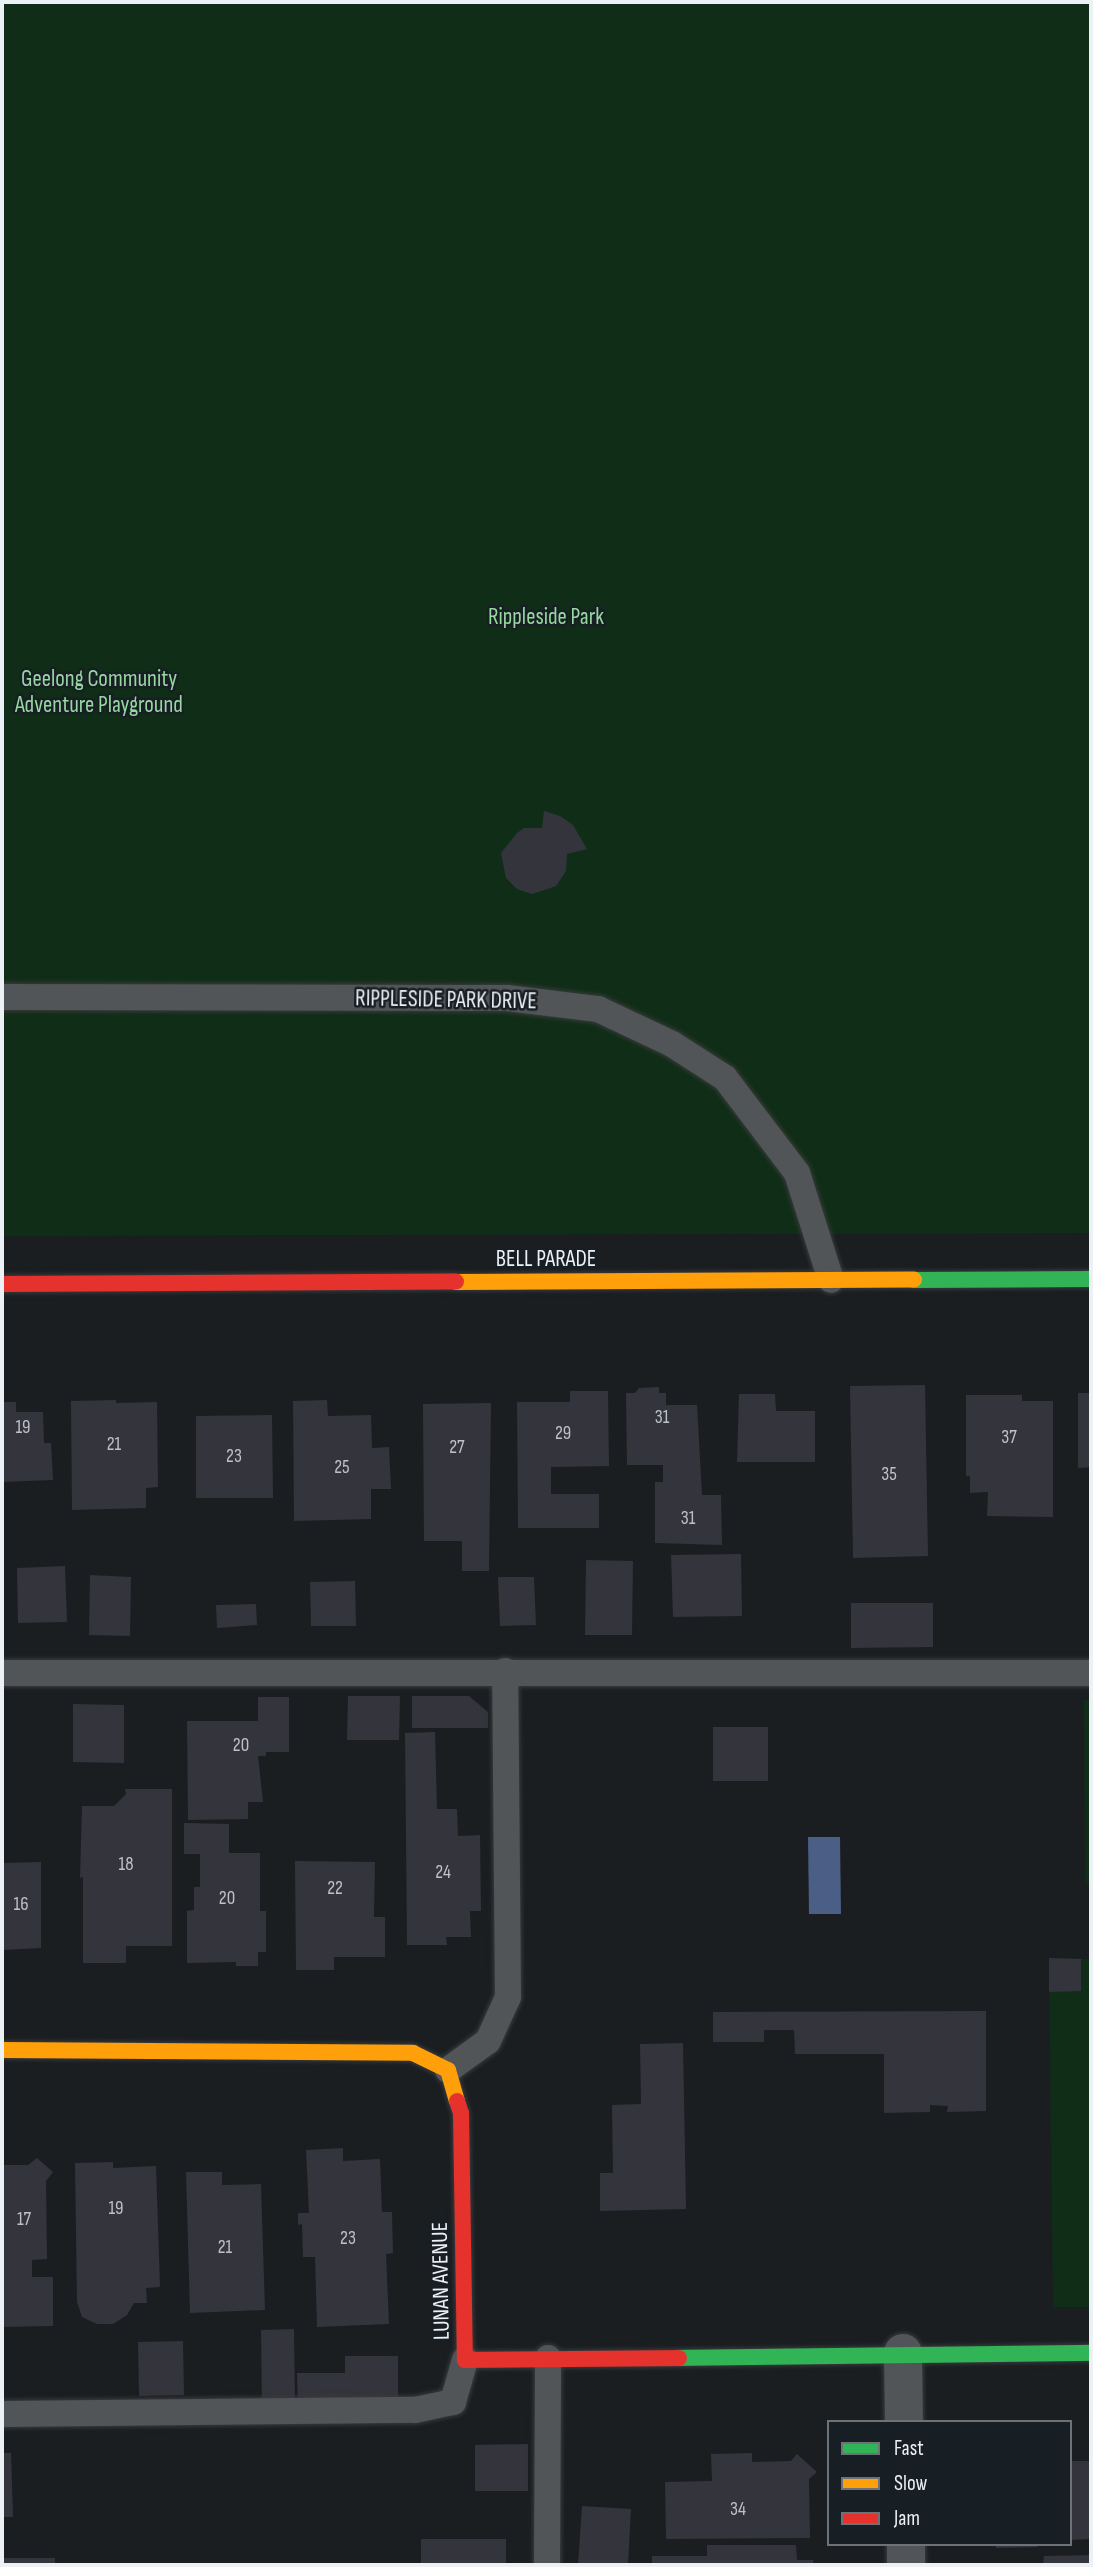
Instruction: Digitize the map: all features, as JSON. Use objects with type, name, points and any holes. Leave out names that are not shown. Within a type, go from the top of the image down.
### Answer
[{"type":"street","name":"BELL PARADE","points":[[2,1284],[1091,1279]]},
{"type":"street","points":[[2,2050],[413,2053],[448,2070]]},
{"type":"street","name":"LUNAN AVENUE","points":[[448,2070],[461,2112],[465,2360],[903,2353],[1091,2353]]},
{"type":"street","points":[[903,2353],[904,2420]]},
{"type":"street","points":[[906,2546],[906,2565]]},
{"type":"lane","name":"RIPPLESIDE PARK DRIVE","points":[[2,996],[507,998],[598,1009],[672,1044],[725,1077],[797,1173],[831,1280]]},
{"type":"lane","points":[[448,2070],[488,2041],[508,1997],[505,1671]]},
{"type":"lane","points":[[2,1673],[1091,1673]]},
{"type":"lane","points":[[547,2565],[548,2358]]},
{"type":"lane","points":[[2,2414],[415,2410],[453,2402],[465,2360]]},
{"type":"green space","name":"Rippleside Park","points":[[2,2],[1091,2],[1091,1233],[2,1236]]},
{"type":"green space","points":[[1084,1700],[1091,1700],[1091,1883],[1085,1883]]},
{"type":"green space","points":[[1049,1958],[1091,1959],[1091,2307],[1053,2307]]},
{"type":"water","points":[[808,1837],[840,1837],[841,1914],[809,1914]]},
{"type":"building","points":[[544,811],[560,816],[573,825],[587,849],[567,854],[566,871],[556,886],[532,894],[517,889],[506,878],[501,853],[524,828],[542,828]]},
{"type":"building","points":[[925,1385],[928,1556],[853,1558],[850,1386]]},
{"type":"building","points":[[659,1387],[659,1393],[666,1393],[666,1405],[697,1405],[702,1495],[721,1495],[722,1545],[655,1543],[655,1482],[663,1482],[663,1465],[627,1465],[626,1393],[635,1393],[639,1388]]},
{"type":"building","points":[[570,1391],[608,1391],[609,1466],[551,1467],[551,1494],[599,1494],[599,1528],[518,1528],[517,1402],[570,1402]]},
{"type":"building","points":[[1078,1393],[1091,1393],[1091,1467],[1078,1468]]},
{"type":"building","points":[[739,1394],[775,1394],[776,1411],[815,1411],[815,1462],[737,1462]]},
{"type":"building","points":[[966,1395],[1022,1395],[1022,1401],[1053,1401],[1053,1517],[987,1516],[988,1492],[970,1493],[970,1476],[966,1476]]},
{"type":"building","points":[[116,1400],[116,1403],[157,1402],[158,1487],[146,1488],[146,1508],[72,1510],[71,1401]]},
{"type":"building","points":[[327,1400],[328,1416],[371,1415],[372,1448],[389,1447],[391,1489],[371,1489],[371,1519],[294,1521],[293,1401]]},
{"type":"building","points":[[2,1402],[16,1402],[16,1412],[43,1412],[44,1443],[51,1443],[53,1480],[2,1482]]},
{"type":"building","points":[[491,1403],[489,1571],[462,1571],[462,1541],[424,1541],[423,1404]]},
{"type":"building","points":[[272,1415],[273,1498],[196,1498],[196,1416]]},
{"type":"building","points":[[741,1554],[742,1616],[673,1617],[671,1555]]},
{"type":"building","points":[[586,1560],[633,1561],[632,1635],[585,1635]]},
{"type":"building","points":[[65,1566],[67,1622],[18,1623],[17,1568]]},
{"type":"building","points":[[90,1575],[131,1577],[130,1636],[89,1635]]},
{"type":"building","points":[[498,1577],[534,1577],[536,1625],[500,1626]]},
{"type":"building","points":[[355,1581],[356,1626],[311,1626],[310,1582]]},
{"type":"building","points":[[851,1603],[933,1603],[933,1647],[851,1648]]},
{"type":"building","points":[[256,1604],[257,1625],[217,1628],[216,1605]]},
{"type":"building","points":[[348,1696],[400,1696],[399,1740],[347,1740]]},
{"type":"building","points":[[412,1696],[469,1696],[488,1712],[488,1728],[412,1728]]},
{"type":"building","points":[[258,1697],[289,1697],[289,1752],[266,1752],[266,1756],[258,1756],[263,1802],[248,1802],[248,1819],[188,1820],[187,1721],[258,1721]]},
{"type":"building","points":[[73,1704],[124,1705],[124,1763],[73,1762]]},
{"type":"building","points":[[713,1727],[768,1727],[768,1781],[713,1781]]},
{"type":"building","points":[[435,1732],[437,1809],[457,1809],[458,1836],[480,1835],[481,1911],[470,1911],[471,1937],[446,1937],[447,1945],[407,1945],[405,1733]]},
{"type":"building","points":[[125,1789],[172,1789],[172,1946],[126,1946],[126,1963],[83,1963],[83,1877],[80,1878],[82,1806],[114,1806],[126,1794]]},
{"type":"building","points":[[184,1823],[229,1824],[229,1853],[260,1853],[260,1911],[266,1911],[266,1952],[258,1952],[258,1966],[236,1966],[236,1962],[187,1963],[187,1911],[194,1910],[194,1887],[200,1887],[200,1854],[184,1854]]},
{"type":"building","points":[[295,1861],[375,1862],[374,1917],[385,1917],[385,1957],[334,1957],[334,1970],[296,1970]]},
{"type":"building","points":[[41,1862],[41,1948],[2,1950],[2,1863]]},
{"type":"building","points":[[1049,1958],[1081,1959],[1081,1991],[1049,1992]]},
{"type":"building","points":[[986,2011],[986,2111],[947,2112],[948,2106],[930,2105],[930,2112],[884,2113],[884,2054],[795,2054],[794,2030],[764,2030],[764,2042],[713,2042],[713,2012]]},
{"type":"building","points":[[683,2043],[686,2209],[600,2211],[600,2173],[613,2173],[612,2105],[641,2104],[640,2044]]},
{"type":"building","points":[[343,2148],[343,2161],[380,2159],[382,2212],[392,2212],[393,2253],[386,2254],[389,2324],[317,2327],[315,2257],[303,2257],[302,2224],[298,2225],[298,2213],[309,2213],[306,2150]]},
{"type":"building","points":[[37,2158],[53,2172],[46,2181],[47,2259],[32,2260],[32,2277],[53,2277],[53,2326],[2,2327],[2,2165],[28,2165]]},
{"type":"building","points":[[113,2162],[113,2168],[156,2166],[160,2287],[146,2288],[147,2303],[134,2303],[127,2315],[113,2324],[97,2324],[82,2317],[77,2302],[75,2163]]},
{"type":"building","points":[[186,2172],[222,2172],[222,2185],[261,2184],[265,2310],[190,2313]]},
{"type":"building","points":[[294,2329],[295,2409],[262,2410],[261,2330]]},
{"type":"building","points":[[183,2341],[184,2395],[139,2396],[138,2342]]},
{"type":"building","points":[[345,2356],[398,2356],[398,2407],[298,2407],[297,2373],[345,2373]]},
{"type":"building","points":[[528,2444],[528,2491],[475,2491],[475,2445]]},
{"type":"building","points":[[2,2453],[11,2453],[13,2517],[2,2517]]},
{"type":"building","points":[[752,2453],[752,2462],[791,2461],[797,2454],[817,2472],[809,2479],[810,2538],[666,2539],[665,2482],[712,2481],[711,2454]]},
{"type":"building","points":[[1072,2461],[1091,2461],[1091,2539],[1072,2540]]},
{"type":"building","points":[[582,2506],[631,2509],[628,2565],[578,2565]]},
{"type":"building","points":[[421,2539],[506,2539],[506,2565],[421,2565]]},
{"type":"building","points":[[707,2545],[796,2545],[797,2560],[813,2560],[814,2565],[652,2565],[652,2556],[707,2556]]},
{"type":"building","points":[[996,2546],[1037,2546],[1037,2547]]},
{"type":"building","points":[[1091,2555],[1091,2565],[1043,2565],[1044,2556]]},
{"type":"building","points":[[2,2558],[55,2558],[55,2565],[2,2565]]},
{"type":"traffic: fast","points":[[914,1280],[1091,1279]]},
{"type":"traffic: fast","points":[[679,2358],[1091,2353]]},
{"type":"traffic: slow","points":[[456,1282],[914,1280]]},
{"type":"traffic: slow","points":[[2,2050],[413,2053],[448,2070],[457,2101]]},
{"type":"traffic: jam","points":[[2,1284],[456,1282]]},
{"type":"traffic: jam","points":[[457,2101],[461,2113],[465,2360],[679,2358]]},
{"type":"park label","name":"Geelong Community Adventure Playground","points":[[99,692]]}]
